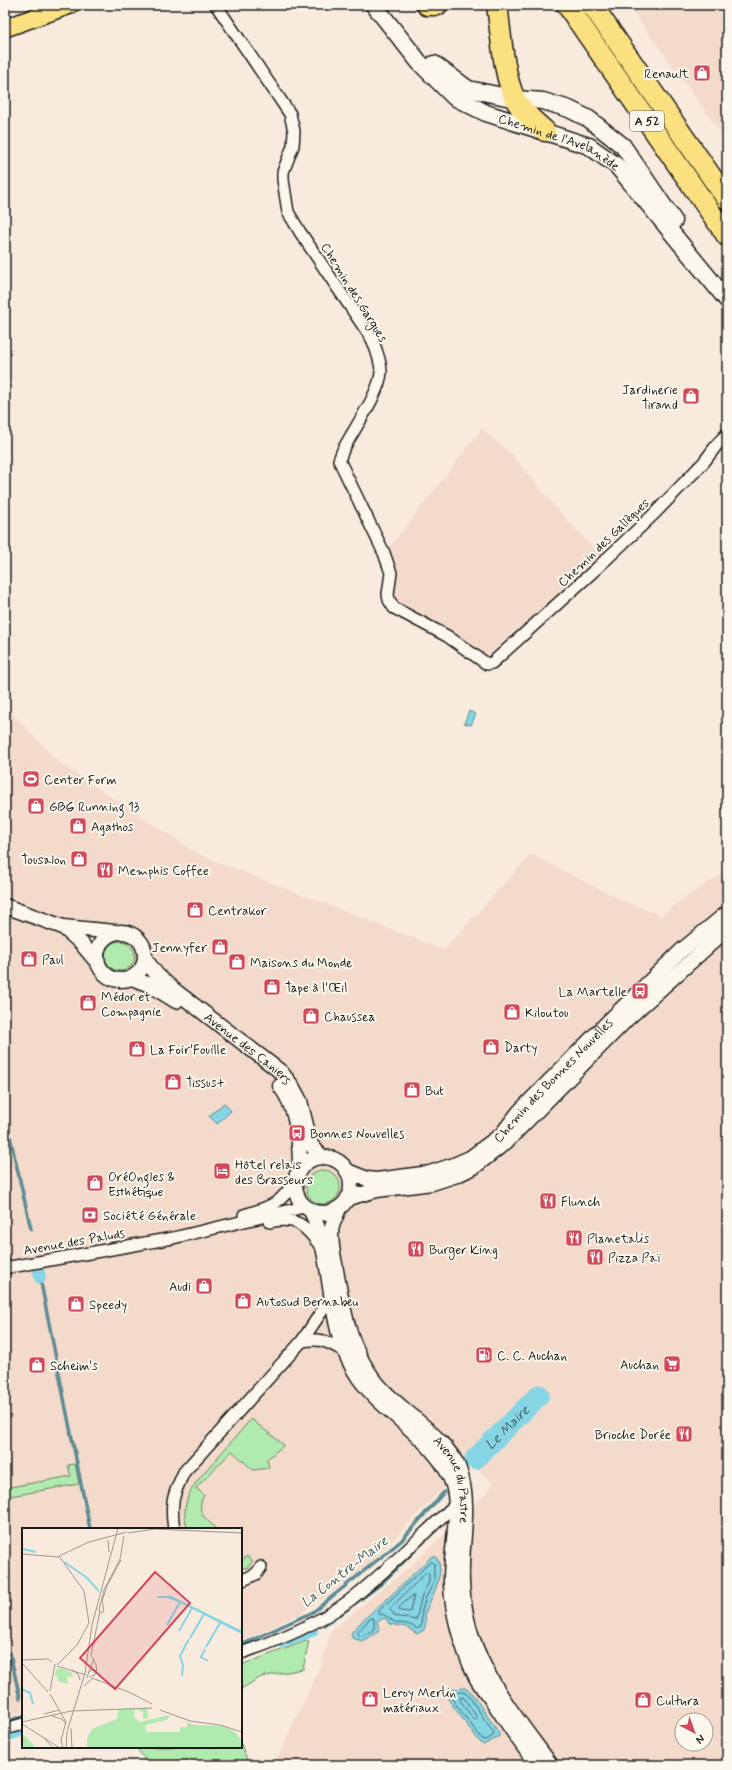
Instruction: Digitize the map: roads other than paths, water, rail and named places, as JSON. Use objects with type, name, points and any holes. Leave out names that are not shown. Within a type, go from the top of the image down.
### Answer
[{"type":"highway","points":[[428,5],[437,5]]},
{"type":"highway","points":[[497,5],[508,75],[516,100],[529,117],[545,131]]},
{"type":"highway","name":"A 52","points":[[567,5],[727,236]]},
{"type":"highway","name":"A 52","points":[[592,5],[727,199]]},
{"type":"main road","points":[[5,28],[70,5]]},
{"type":"main road","name":"Chemin de l'Avelanède","points":[[374,5],[419,62],[454,96],[486,113],[589,146],[617,166],[727,300]]},
{"type":"main road","name":"Chemin de l'Avelanède","points":[[384,5],[428,60],[468,89],[516,100],[544,101],[569,109],[589,119],[623,146],[727,300]]},
{"type":"street","name":"Chemin des Gargues","points":[[216,5],[290,114],[294,131],[293,146],[283,172],[288,212],[372,339],[378,356],[381,371],[379,386],[343,450],[339,460],[391,573],[389,600],[394,608],[447,636],[487,664],[492,663]]},
{"type":"street","name":"Chemin des Gallègues","points":[[492,663],[632,535],[704,462],[727,434]]},
{"type":"street","points":[[5,906],[63,927],[122,932],[136,937],[145,951],[145,959],[141,970],[132,978],[125,980],[111,978],[100,969],[97,962],[81,943],[63,927]]},
{"type":"street","name":"Chemin des Bonnes Nouvelles","points":[[347,1171],[367,1179],[377,1180],[430,1173],[470,1158],[502,1134],[518,1112],[598,1032],[681,951],[727,913]]},
{"type":"street","name":"Chemin des Bonnes Nouvelles","points":[[344,1203],[377,1190],[432,1183],[457,1175],[474,1167],[507,1141],[627,1018],[727,930]]},
{"type":"street","points":[[97,962],[98,947],[108,935],[115,932]]},
{"type":"street","name":"Avenue des Caniers","points":[[145,959],[157,975],[174,990],[281,1072],[292,1086],[300,1101],[311,1145],[322,1157]]},
{"type":"street","name":"Avenue des Caniers","points":[[132,978],[150,985],[169,996],[272,1076],[286,1093],[290,1102],[300,1144],[300,1168]]},
{"type":"street","points":[[322,1157],[336,1160],[347,1171],[351,1184],[344,1203],[325,1214],[308,1209],[296,1194],[294,1182],[300,1168],[310,1160],[322,1157]]},
{"type":"street","name":"Avenue des Paluds","points":[[218,1228],[239,1217],[271,1207],[287,1194],[294,1182]]},
{"type":"street","name":"Avenue du Pastre","points":[[344,1203],[332,1227],[333,1250],[345,1318],[351,1338],[361,1360],[381,1387],[444,1446],[456,1462],[464,1488],[466,1503],[462,1581],[469,1630],[488,1676],[551,1765]]},
{"type":"street","name":"Avenue du Pastre","points":[[308,1209],[319,1229],[330,1299],[344,1351],[371,1395],[438,1456],[448,1470],[453,1486],[455,1505],[451,1585],[457,1624],[475,1676],[537,1765]]},
{"type":"street","name":"Avenue des Paluds","points":[[5,1268],[218,1228],[308,1209]]},
{"type":"street","name":"Avenue des Paluds","points":[[218,1228],[242,1229],[275,1221],[292,1221],[305,1228],[323,1251]]},
{"type":"street","points":[[174,1528],[171,1509],[176,1489],[184,1472],[302,1341],[330,1299]]},
{"type":"street","points":[[302,1341],[316,1338],[344,1351]]},
{"type":"street","points":[[242,1653],[268,1644],[313,1622],[359,1593],[455,1505]]},
{"type":"street","points":[[242,1581],[256,1574],[262,1567]]},
{"type":"street","points":[[5,1729],[22,1724]]},
{"type":"water","points":[[469,711],[476,714],[471,725],[464,723]]},
{"type":"water","points":[[224,1103],[231,1111],[217,1124],[209,1116]]},
{"type":"water","points":[[432,1556],[436,1557],[440,1570],[437,1584],[426,1611],[424,1630],[417,1634],[406,1627],[390,1624],[385,1618],[377,1621],[379,1630],[377,1633],[362,1641],[352,1638],[351,1633],[363,1620]]},
{"type":"water","points":[[465,1688],[471,1692],[499,1733],[499,1737],[483,1745],[448,1699],[447,1695],[454,1689]]},
{"type":"waterway","points":[[5,1138],[10,1137],[31,1229]]},
{"type":"waterway","points":[[39,1272],[40,1278]]},
{"type":"waterway","points":[[40,1278],[90,1528]]},
{"type":"waterway","name":"Le Maïre","points":[[475,1459],[539,1395]]},
{"type":"waterway","name":"La Contre-Maïre","points":[[242,1645],[313,1612],[401,1541],[444,1492]]},
{"type":"waterway","points":[[354,1604],[382,1583],[425,1540]]},
{"type":"waterway","points":[[325,1625],[349,1608]]},
{"type":"waterway","points":[[283,1642],[312,1631]]},
{"type":"waterway","points":[[10,1654],[20,1698]]},
{"type":"waterway","name":"La Contre-Maïre","points":[[5,1722],[22,1716]]},
{"type":"waterway","points":[[5,1736],[22,1730]]},
{"type":"place","name":"Renault","points":[[702,73]]},
{"type":"place","name":"Jardinerie Tirand","points":[[691,396]]},
{"type":"place","name":"Center Form","points":[[31,779]]},
{"type":"place","name":"GBG Running 13","points":[[36,806]]},
{"type":"place","name":"Agathos","points":[[78,826]]},
{"type":"place","name":"Tousalon","points":[[79,859]]},
{"type":"place","name":"Memphis Coffee","points":[[105,870]]},
{"type":"place","name":"Centrakor","points":[[195,910]]},
{"type":"place","name":"Jennyfer","points":[[220,947]]},
{"type":"place","name":"Paul","points":[[29,959]]},
{"type":"place","name":"Maisons du Monde","points":[[237,962]]},
{"type":"place","name":"Tape à l'Œil","points":[[272,987]]},
{"type":"place","name":"La Martelle","points":[[640,991]]},
{"type":"place","name":"Médor et Compagnie","points":[[88,1003]]},
{"type":"place","name":"Kiloutou","points":[[512,1012]]},
{"type":"place","name":"Chaussea","points":[[311,1016]]},
{"type":"place","name":"Darty","points":[[491,1047]]},
{"type":"place","name":"La Foir'Fouille","points":[[137,1049]]},
{"type":"place","name":"Tissus+","points":[[173,1082]]},
{"type":"place","name":"But","points":[[412,1090]]},
{"type":"place","name":"Bonnes Nouvelles","points":[[297,1133]]},
{"type":"place","name":"Hôtel relais des Brasseurs","points":[[222,1171]]},
{"type":"place","name":"OréOngles & Esthétique","points":[[95,1183]]},
{"type":"place","name":"Flunch","points":[[548,1201]]},
{"type":"place","name":"Société Générale","points":[[90,1215]]},
{"type":"place","name":"Planetalis","points":[[574,1238]]},
{"type":"place","name":"Burger King","points":[[416,1249]]},
{"type":"place","name":"Pizza Paï","points":[[595,1257]]},
{"type":"place","name":"Audi","points":[[204,1286]]},
{"type":"place","name":"Autosud Bernabeu","points":[[243,1301]]},
{"type":"place","name":"Speedy","points":[[76,1304]]},
{"type":"place","name":"C. C. Auchan","points":[[484,1355]]},
{"type":"place","name":"Auchan","points":[[672,1364]]},
{"type":"place","name":"Scheim's","points":[[37,1365]]},
{"type":"place","name":"Brioche Dorée","points":[[684,1434]]},
{"type":"place","name":"Leroy Merlin matériaux","points":[[370,1699]]},
{"type":"place","name":"Cultura","points":[[643,1700]]}]
